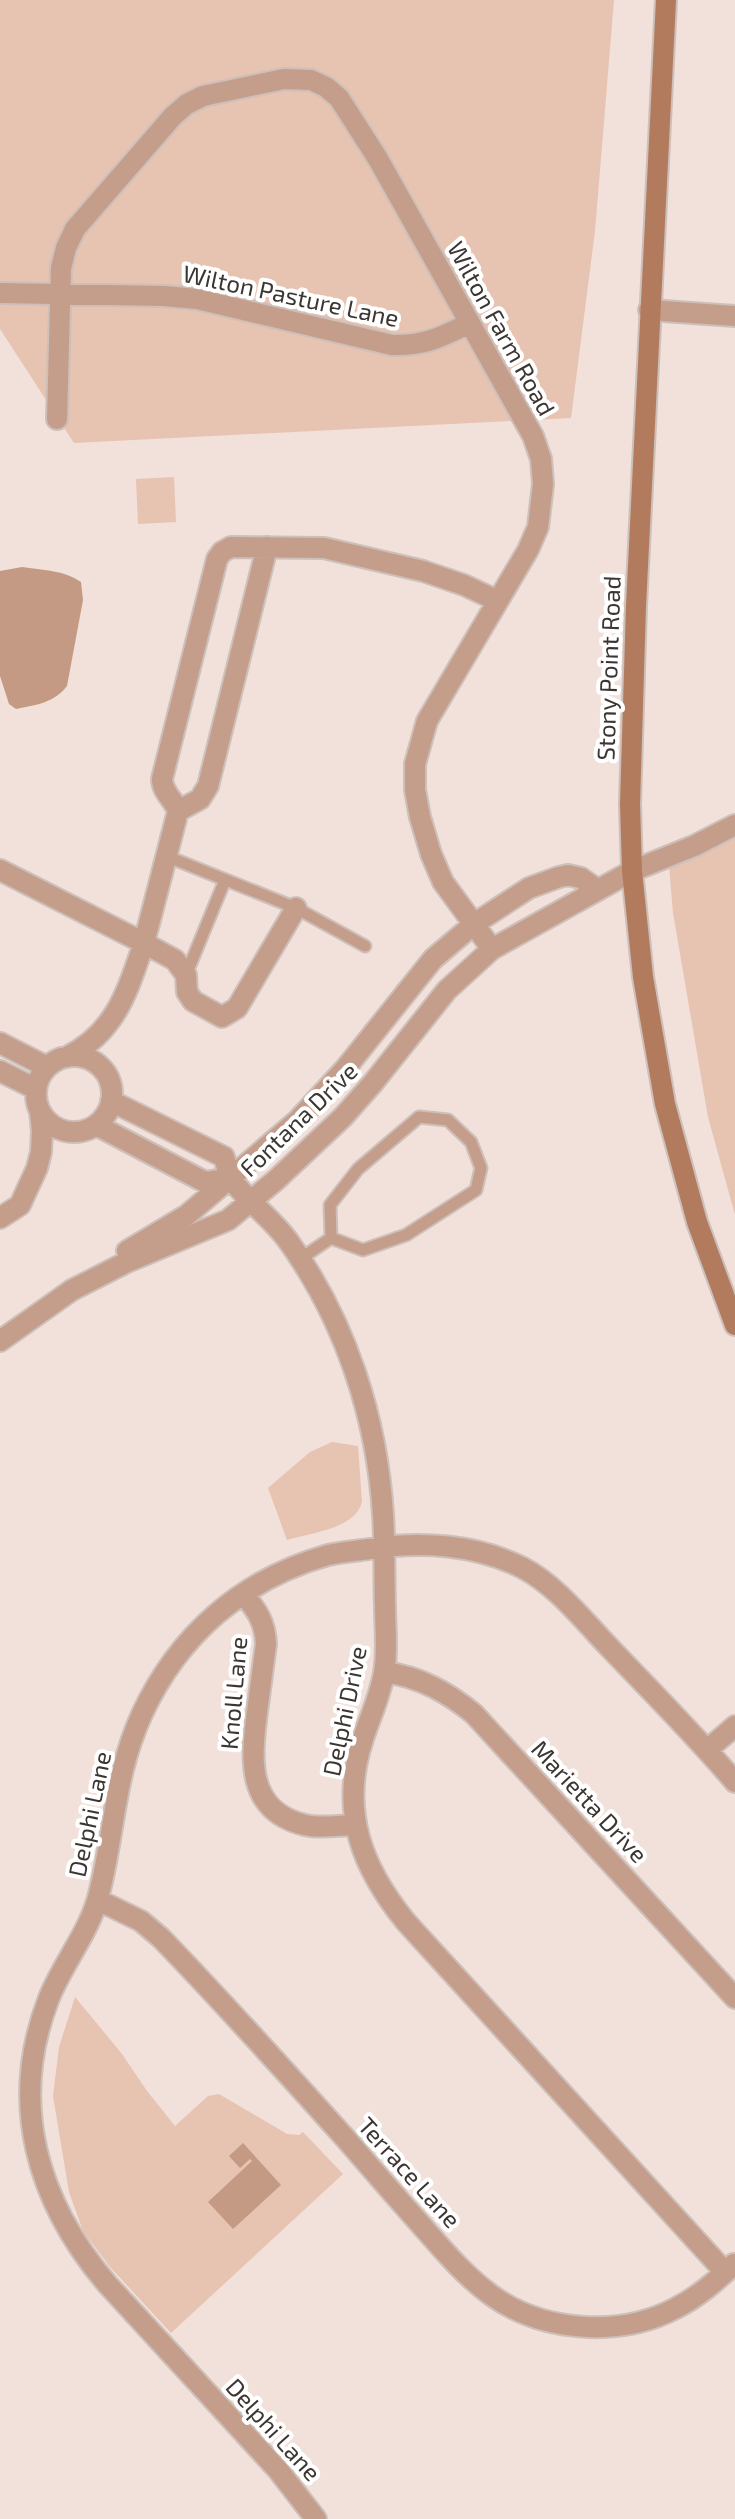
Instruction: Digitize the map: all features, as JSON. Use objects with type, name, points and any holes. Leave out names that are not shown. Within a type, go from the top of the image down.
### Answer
[{"type":"main road","name":"Stony Point Road","points":[[666,0],[635,636],[630,804],[632,871],[643,977],[665,1104],[697,1222],[735,1325]]},
{"type":"street","name":"Wilton Farm Road","points":[[57,419],[61,268],[75,229],[173,116],[187,104],[203,96],[294,78],[311,80],[326,87],[339,98],[378,159],[533,436],[541,459],[543,484],[538,527],[528,550],[427,721],[415,764],[415,790],[431,854],[443,882],[492,949]]},
{"type":"street","name":"Wilton Pasture Lane","points":[[0,293],[197,299],[392,345],[412,346],[432,342],[470,323]]},
{"type":"street","points":[[649,310],[735,316]]},
{"type":"street","points":[[37,1168],[67,1141],[90,1128],[109,1111],[107,1048],[111,1023],[132,979],[144,943],[178,811],[162,787],[162,779],[214,569],[222,552],[231,547],[311,547],[393,563],[464,585],[498,601]]},
{"type":"street","points":[[178,811],[200,799],[208,786],[267,547]]},
{"type":"street","name":"Fontana Drive","points":[[0,1341],[72,1290],[127,1262],[228,1220],[308,1152],[345,1115],[447,990],[492,949],[632,871],[694,846],[735,825]]},
{"type":"street","points":[[0,870],[175,960],[186,975],[187,992],[193,1001],[222,1017],[237,1008],[296,908]]},
{"type":"street","points":[[72,1290],[96,1269],[187,1215],[298,1120],[345,1069],[433,959],[474,924],[529,888],[559,877],[568,875],[581,878],[598,890]]},
{"type":"street","points":[[0,1218],[20,1205],[37,1168],[42,1131],[35,1096],[37,1083],[47,1067],[84,1048],[111,1023]]},
{"type":"street","points":[[0,1043],[47,1067]]},
{"type":"street","points":[[67,1057],[88,1058],[99,1065],[110,1091]]},
{"type":"street","points":[[0,1071],[36,1089]]},
{"type":"street","name":"Delphi Drive","points":[[110,1091],[224,1157],[230,1178],[277,1226],[300,1259],[344,1341],[361,1390],[378,1469],[384,1547],[386,1644],[385,1672],[356,1764],[353,1785],[355,1825],[369,1866],[381,1889],[406,1922],[730,2268]]},
{"type":"street","points":[[40,1111],[55,1128],[67,1132],[90,1128],[205,1182],[230,1178]]},
{"type":"street","name":"Delphi Lane","points":[[316,2519],[278,2470],[95,2269],[70,2235],[35,2150],[30,2121],[30,2092],[39,2029],[49,1998],[98,1900],[125,1756],[160,1678],[187,1641],[217,1613],[243,1594],[291,1568],[331,1554],[384,1547],[437,1545],[494,1556],[526,1569],[559,1594],[735,1782]]},
{"type":"street","name":"Knoll Lane","points":[[243,1594],[263,1622],[266,1644],[252,1759],[260,1791],[277,1811],[305,1825],[355,1825]]},
{"type":"street","name":"Marietta Drive","points":[[385,1672],[406,1675],[429,1684],[474,1714],[735,1998]]},
{"type":"street","points":[[707,1750],[735,1726]]},
{"type":"street","name":"Terrace Lane","points":[[98,1900],[141,1921],[161,1938],[439,2245],[493,2297],[521,2312],[551,2322],[585,2327],[623,2325],[675,2309],[730,2268]]},
{"type":"lane","points":[[166,856],[296,908],[365,946]]},
{"type":"lane","points":[[186,975],[225,880]]},
{"type":"lane","points":[[419,1117],[448,1120],[471,1142],[481,1168],[476,1190],[406,1235],[363,1250],[331,1238],[330,1205],[358,1169],[419,1117]]},
{"type":"lane","points":[[300,1259],[331,1238]]},
{"type":"shaded area","points":[[0,0],[614,0],[595,231],[571,418],[74,443],[0,329]]},
{"type":"shaded area","points":[[174,477],[176,522],[138,524],[136,479]]},
{"type":"shaded area","points":[[22,567],[53,571],[74,578],[81,582],[83,600],[67,686],[50,700],[16,709],[9,704],[0,676],[0,571]]},
{"type":"shaded area","points":[[735,819],[735,1215],[708,1117],[673,913],[668,854]]},
{"type":"shaded area","points":[[332,1442],[358,1446],[362,1502],[358,1511],[341,1524],[287,1540],[268,1488],[310,1452]]},
{"type":"shaded area","points":[[75,1997],[175,2126],[208,2096],[219,2094],[287,2134],[299,2135],[303,2132],[343,2174],[171,2333],[110,2267],[83,2231],[69,2192],[53,2096],[59,2047]]},
{"type":"shaded area","points":[[243,2143],[281,2185],[233,2229],[208,2202],[252,2161],[250,2159],[240,2168],[229,2156]]}]
